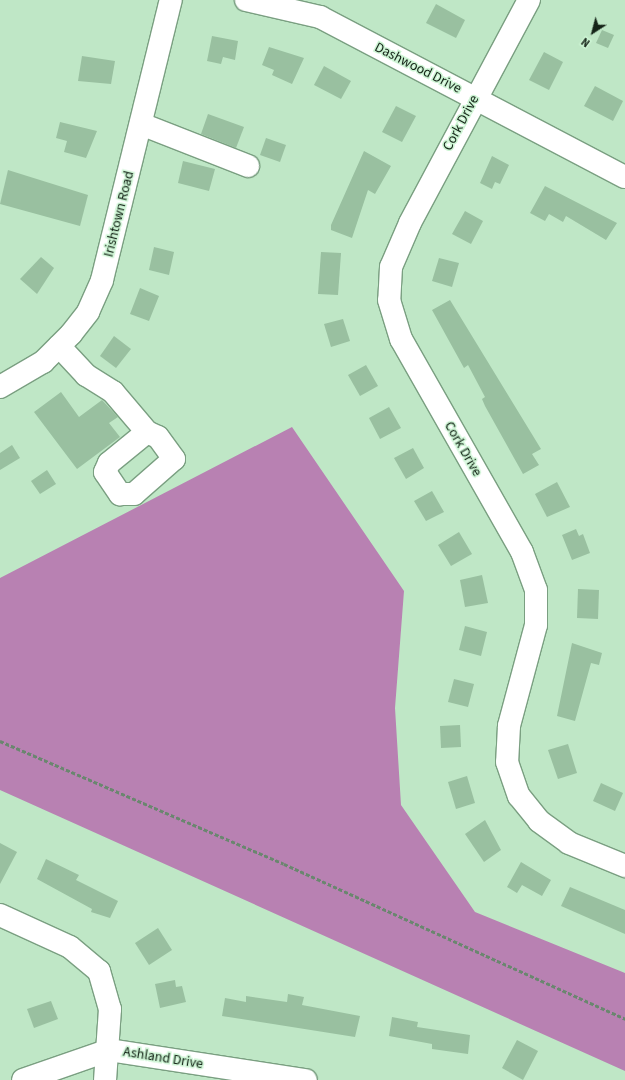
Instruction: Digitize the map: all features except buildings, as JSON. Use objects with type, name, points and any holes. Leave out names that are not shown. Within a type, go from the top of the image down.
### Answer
[{"type":"street","name":"Irishtown Road","points":[[0,388],[43,362],[88,312],[102,280],[170,0]]},
{"type":"street","name":"Dashwood Drive","points":[[246,0],[320,17],[625,178]]},
{"type":"street","name":"Cork Drive","points":[[529,0],[475,98],[410,223],[391,267],[389,300],[400,339],[522,552],[536,590],[536,625],[509,726],[507,762],[518,796],[539,821],[569,843],[625,866]]},
{"type":"street","points":[[141,124],[248,166]]},
{"type":"street","points":[[58,346],[86,375],[113,392],[147,432]]},
{"type":"street","points":[[0,914],[70,947],[99,972],[110,1010],[109,1050],[105,1080]]},
{"type":"street","name":"Ashland Drive","points":[[23,1080],[109,1050],[306,1080]]},
{"type":"path","points":[[0,741],[284,864],[625,1019]]},
{"type":"shaded area","points":[[292,427],[404,591],[395,708],[401,805],[475,912],[625,973],[625,1071],[0,790],[0,578]]}]
